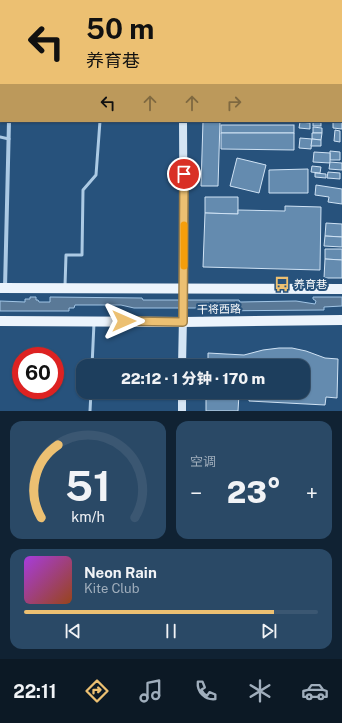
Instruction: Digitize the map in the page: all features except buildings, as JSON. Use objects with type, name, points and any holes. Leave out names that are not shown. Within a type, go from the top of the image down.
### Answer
[{"type":"main road","points":[[182,359],[184,292],[183,122]]},
{"type":"main road","name":"干将西路","points":[[2,288],[184,292],[342,289]]},
{"type":"main road","name":"干将西路","points":[[0,321],[94,321],[183,318],[342,320]]},
{"type":"main road","points":[[182,399],[182,411]]},
{"type":"street","points":[[2,288],[9,122]]},
{"type":"lane","points":[[65,289],[66,255],[82,255],[83,190],[96,175],[100,122]]},
{"type":"lane","points":[[0,137],[9,139]]},
{"type":"lane","points":[[92,359],[94,321]]},
{"type":"lane","points":[[90,411],[91,399]]},
{"type":"water","points":[[30,297],[36,297],[36,300],[39,302],[50,302],[50,297],[142,298],[143,300],[239,300],[240,302],[296,301],[315,304],[316,301],[313,297],[342,297],[342,306],[324,307],[324,310],[207,311],[207,308],[134,308],[121,305],[75,305],[74,308],[69,308],[69,311],[0,311],[0,301],[25,302],[25,299],[30,299]]},
{"type":"slow traffic","points":[[184,225],[184,266]]},
{"type":"place","name":"养育巷","points":[[282,284]]},
{"type":"route","points":[[124,321],[183,322],[184,174]]}]
